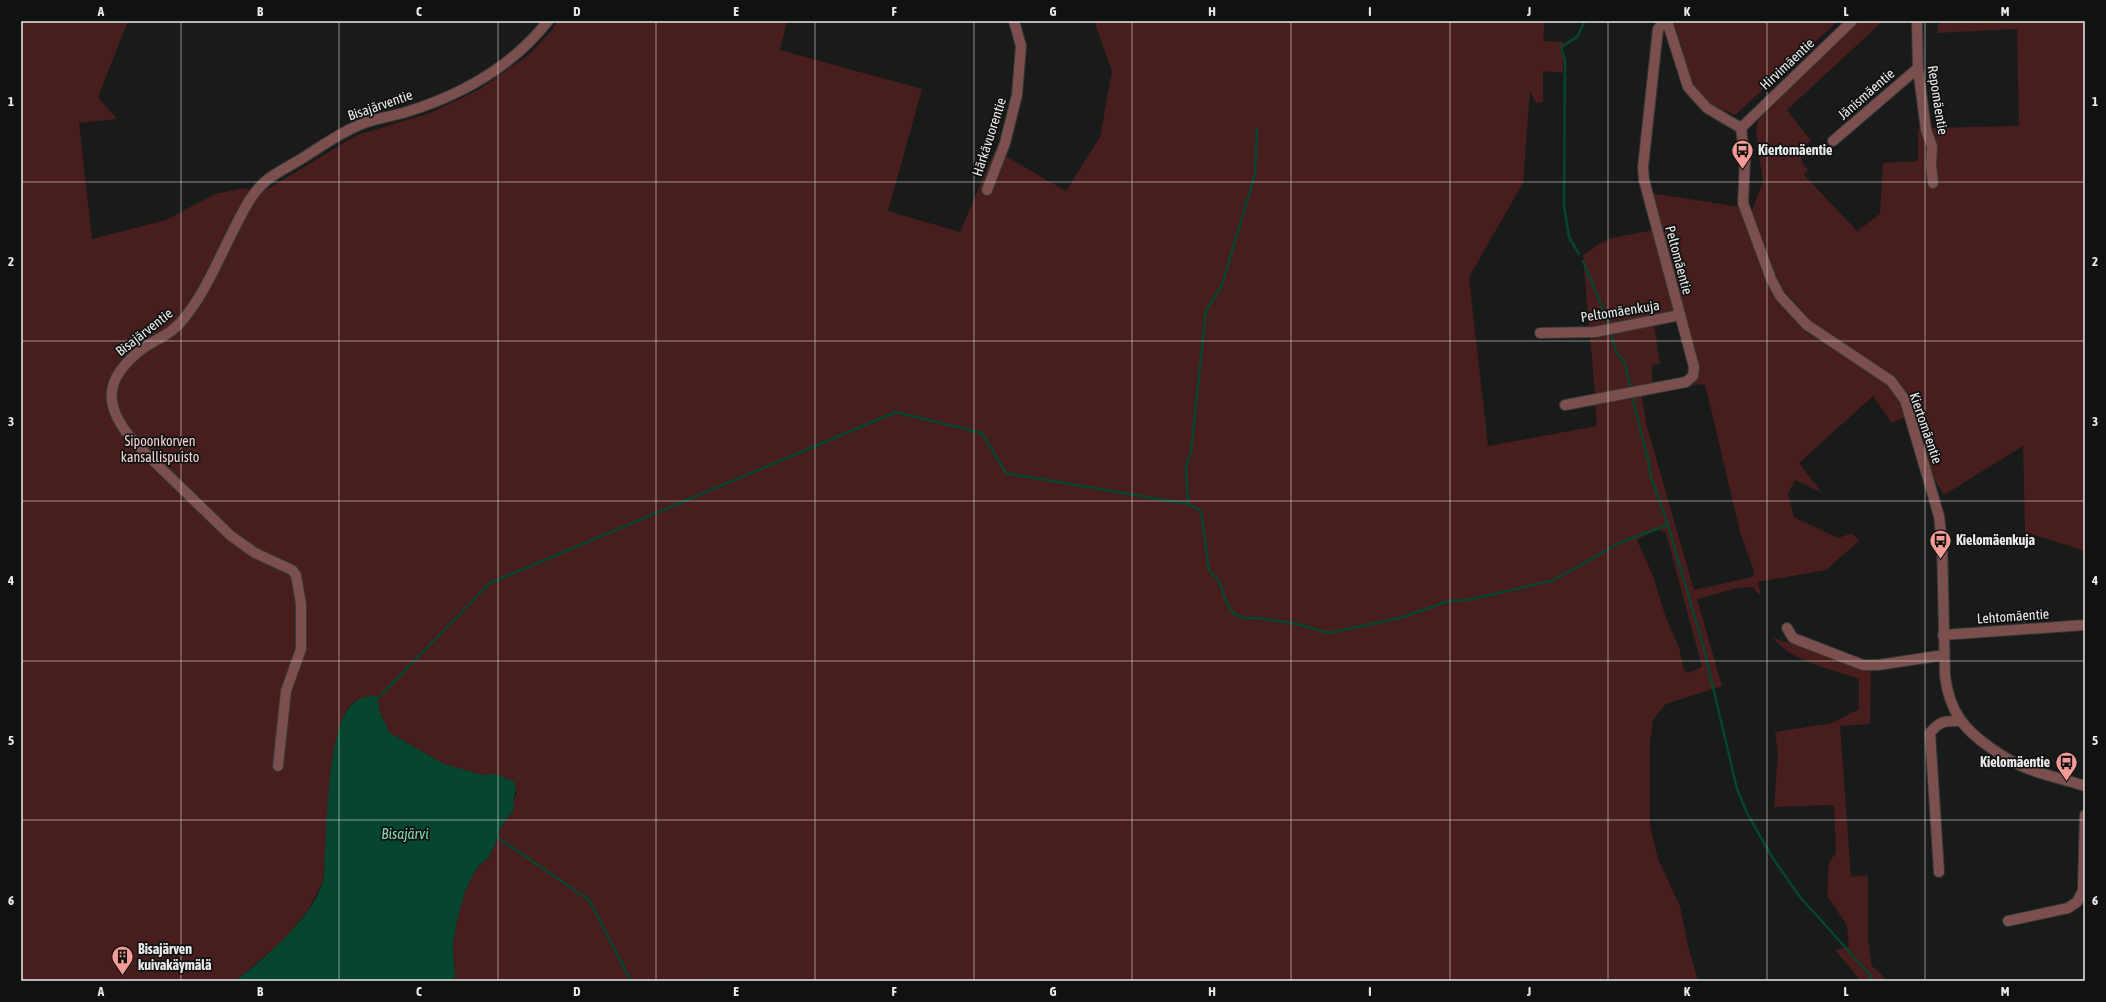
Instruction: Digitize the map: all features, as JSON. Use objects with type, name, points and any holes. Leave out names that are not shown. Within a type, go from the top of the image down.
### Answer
[{"type":"street","name":"Bisajärventie","points":[[278,766],[286,691],[301,649],[301,604],[296,575],[292,570],[255,553],[231,536],[137,445],[123,430],[113,411],[111,392],[114,382],[122,366],[145,347],[175,329],[190,312],[248,201],[267,180],[341,134],[367,122],[403,113],[473,85],[524,49],[548,21]]},
{"type":"street","name":"Härkävuorentie","points":[[987,190],[1005,144],[1017,95],[1021,46],[1014,21]]},
{"type":"street","points":[[1666,21],[1688,87],[1707,108],[1741,128]]},
{"type":"street","name":"Peltomäentie","points":[[1565,405],[1686,382],[1693,376],[1694,367],[1644,180],[1643,167],[1658,29],[1666,21]]},
{"type":"street","name":"Hirvimäentie","points":[[1741,128],[1852,21]]},
{"type":"street","name":"Repomäentie","points":[[1916,21],[1918,68],[1926,130],[1932,146],[1931,165],[1933,183]]},
{"type":"street","name":"Jänismäentie","points":[[1833,141],[1918,68]]},
{"type":"street","name":"Kiertomäentie","points":[[1741,128],[1745,161],[1744,202],[1771,280],[1780,296],[1807,325],[1891,381],[1905,400],[1939,516],[1942,547],[1944,655],[1947,692],[1961,721],[1976,735],[2014,763],[2085,786]]},
{"type":"street","name":"Peltomäenkuja","points":[[1540,333],[1595,332],[1680,315]]},
{"type":"street","name":"Lehtomäentie","points":[[1944,635],[2085,625]]},
{"type":"street","points":[[1787,628],[1793,638],[1864,665],[1878,665],[1944,655]]},
{"type":"street","points":[[1939,872],[1930,733],[1937,724],[1946,721],[1961,721]]},
{"type":"street","points":[[2008,921],[2068,908],[2077,902],[2084,891],[2085,815]]},
{"type":"green space","name":"Sipoonkorven kansallispuisto","points":[[21,21],[128,21],[98,97],[117,119],[79,123],[92,239],[166,220],[215,194],[244,188],[261,193],[357,135],[430,113],[478,90],[530,54],[552,30],[557,21],[787,21],[780,50],[922,89],[888,211],[960,232],[995,150],[1066,191],[1100,137],[1112,71],[1094,21],[1545,21],[1543,41],[1563,42],[1563,73],[1543,71],[1543,102],[1536,103],[1530,91],[1523,183],[1469,277],[1488,446],[1597,426],[1595,401],[1641,393],[1647,427],[1694,590],[1752,577],[1755,574],[1740,532],[1705,384],[1686,386],[1697,377],[1650,193],[1740,207],[1778,299],[1806,332],[1883,382],[1895,393],[1903,406],[1905,417],[1892,423],[1873,396],[1799,463],[1822,493],[1795,480],[1788,493],[1794,517],[1838,538],[1852,533],[1859,541],[1826,570],[1758,582],[1761,596],[1752,587],[1737,588],[1697,599],[1722,686],[1666,704],[1653,720],[1650,741],[1650,825],[1658,859],[1680,906],[1688,946],[1698,981],[454,981],[455,972],[453,947],[458,917],[467,886],[477,868],[489,856],[502,826],[514,810],[513,802],[517,792],[497,774],[483,775],[444,764],[390,733],[380,713],[378,705],[356,700],[347,709],[338,730],[333,755],[323,882],[308,910],[286,938],[240,977],[235,981],[21,981]],"holes":[[[1659,530],[1665,532],[1702,667],[1688,673],[1684,670],[1679,647],[1666,618],[1653,576],[1637,540],[1649,533]]]},
{"type":"green space","points":[[1674,21],[1838,21],[1735,115],[1712,105],[1692,83]]},
{"type":"green space","points":[[1860,21],[1883,21],[1787,110],[1811,141],[1799,149],[1803,164],[1808,169],[1804,175],[1857,231],[1880,214],[1883,163],[1918,161],[1918,127],[1927,146],[1930,128],[2019,126],[2017,29],[1937,33],[1939,21],[2085,21],[2085,551],[2025,532],[2023,446],[1944,495],[1931,474],[1909,399],[1899,383],[1811,321],[1781,287],[1765,253],[1752,210],[1763,182],[1756,131],[1758,120]]},
{"type":"green space","points":[[1654,230],[1675,313],[1595,328],[1589,327],[1583,255],[1599,244],[1612,238]]},
{"type":"green space","points":[[1654,324],[1660,364],[1652,365],[1652,386],[1595,395],[1590,336]]},
{"type":"green space","points":[[1773,638],[1871,669],[1870,724],[1840,726],[1851,877],[1868,875],[1868,942],[1872,966],[1888,981],[1861,981],[1835,950],[1849,947],[1847,925],[1827,896],[1829,862],[1836,853],[1834,805],[1774,807],[1778,753],[1775,732],[1832,723],[1859,709],[1859,679],[1802,659],[1781,646]]},
{"type":"water","name":"Bisajärvi","points":[[368,696],[377,696],[380,713],[390,733],[444,764],[483,775],[496,774],[515,782],[514,810],[502,826],[489,856],[479,866],[472,877],[460,906],[453,947],[455,972],[454,981],[235,981],[286,937],[298,924],[317,896],[324,878],[328,798],[337,737],[342,721],[350,706],[356,701]]},
{"type":"waterway","points":[[1579,254],[1569,237],[1564,205],[1565,60],[1561,47],[1577,37],[1585,21]]},
{"type":"waterway","points":[[1188,504],[1186,466],[1191,452],[1206,311],[1222,285],[1255,174],[1257,129]]},
{"type":"waterway","points":[[1583,261],[1609,324]]},
{"type":"waterway","points":[[1611,334],[1616,352],[1624,361],[1630,385]]},
{"type":"waterway","points":[[1632,396],[1649,463],[1650,474],[1668,525],[1704,649],[1737,789],[1747,813],[1772,857],[1800,897],[1871,976],[1871,981]]},
{"type":"waterway","points":[[377,699],[490,583],[896,412],[982,433],[1006,473],[1188,504],[1201,511],[1209,570],[1220,583],[1226,602],[1235,615],[1244,618],[1258,618],[1297,624],[1328,633],[1400,618],[1449,601],[1468,600],[1554,580],[1621,542],[1668,525]]},
{"type":"waterway","points":[[497,837],[589,900],[631,981]]},
{"type":"waterway","points":[[710,981],[714,980]]},
{"type":"place","name":"Kiertomäentie","points":[[1742,170]]},
{"type":"place","name":"Kielomäenkuja","points":[[1941,560]]},
{"type":"place","name":"Kielomäentie","points":[[2066,782]]},
{"type":"place","name":"Bisajärven kuivakäymälä","points":[[123,976]]}]
